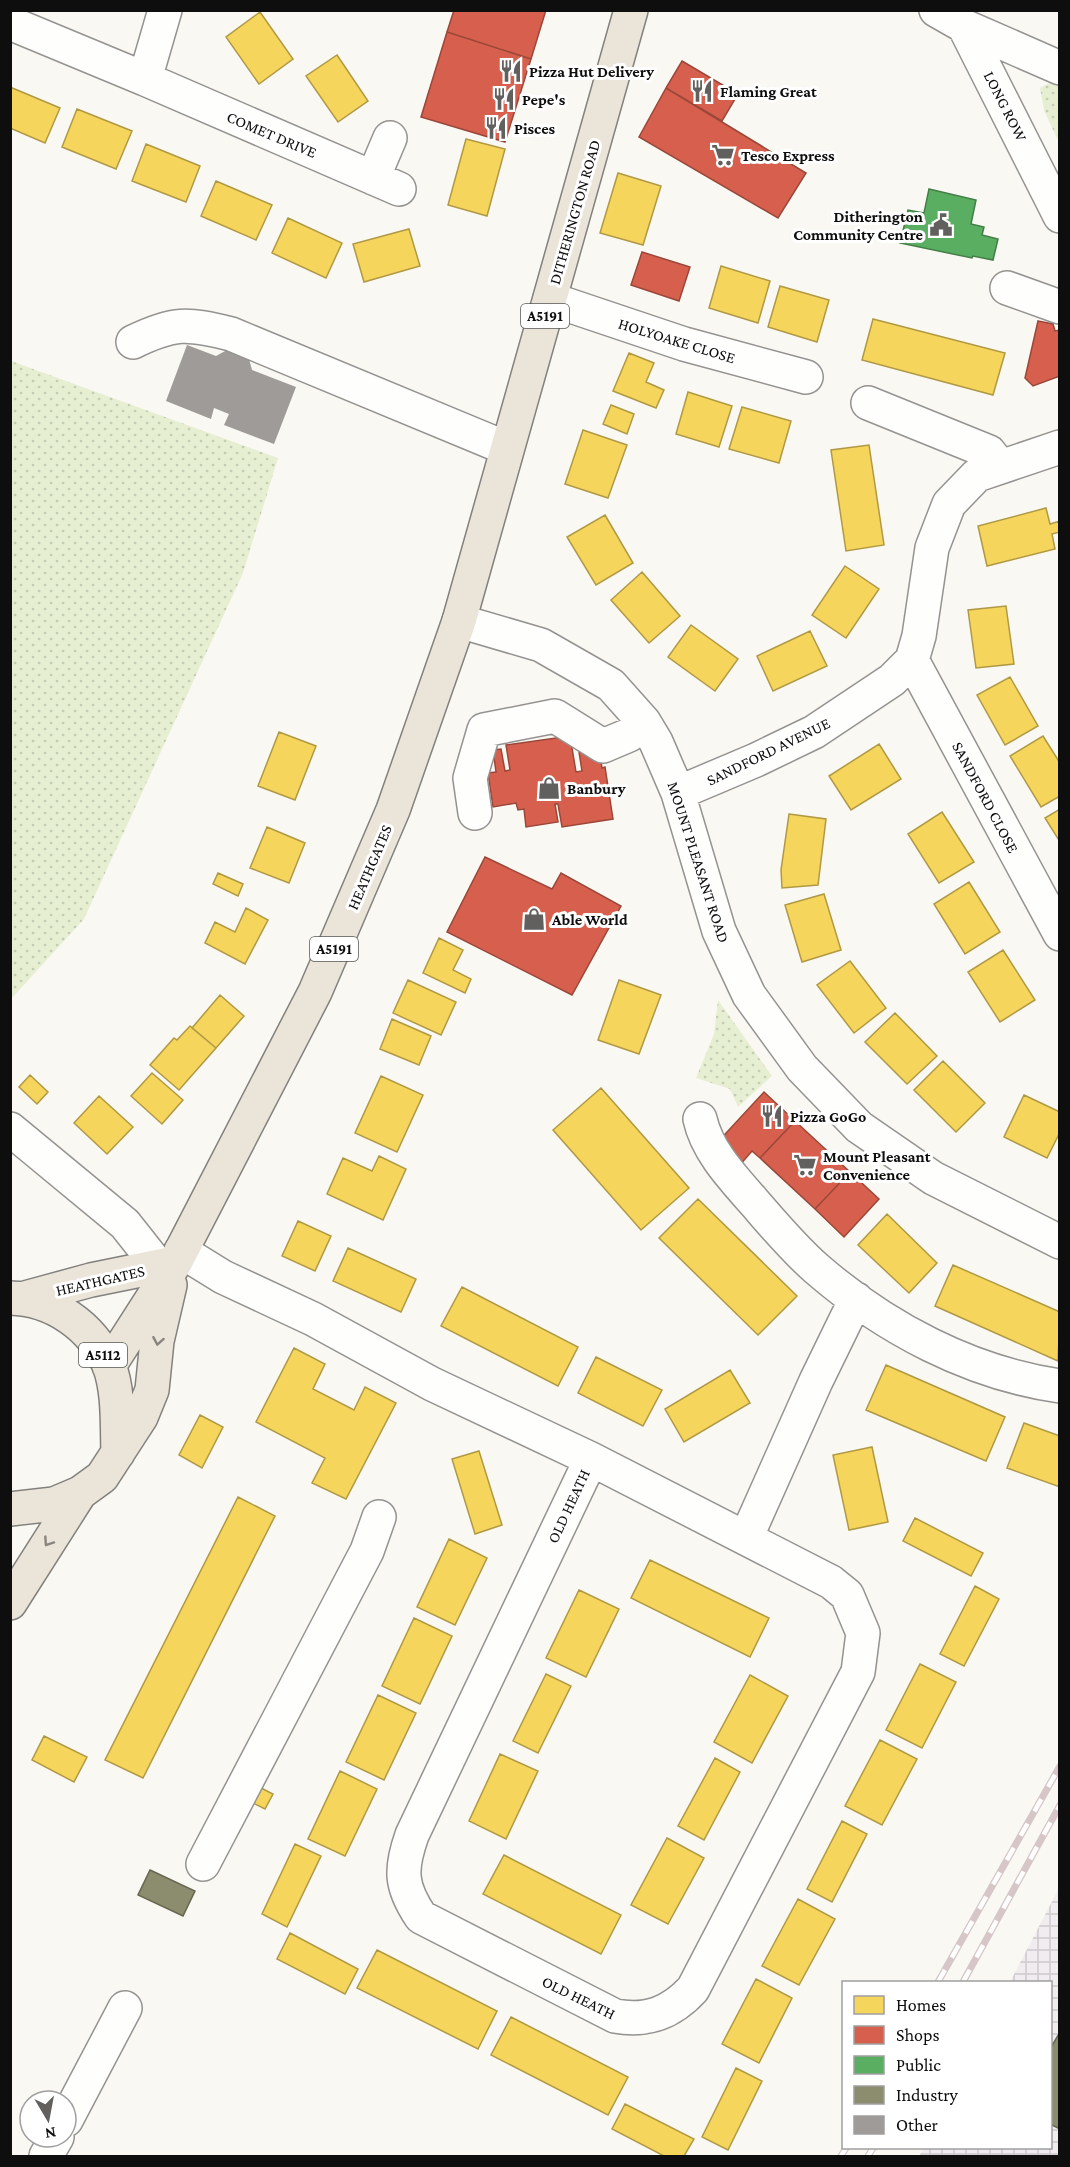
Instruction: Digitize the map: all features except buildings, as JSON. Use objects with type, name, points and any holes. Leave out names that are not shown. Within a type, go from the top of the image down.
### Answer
[{"type":"main road","name":"DITHERINGTON ROAD","points":[[459,621],[506,448],[632,10]]},
{"type":"main road","name":"HEATHGATES","points":[[109,1366],[172,1260],[315,992],[393,810],[459,621]]},
{"type":"main road","name":"HEATHGATES","points":[[18,1298],[172,1260]]},
{"type":"main road","name":"A5191","points":[[118,1453],[141,1417],[152,1390],[157,1341],[172,1260]]},
{"type":"main road","name":"A5112","points":[[18,1298],[61,1311],[90,1334],[109,1366],[116,1403],[118,1453]]},
{"type":"main road","points":[[10,1509],[54,1504],[80,1493],[102,1477],[118,1453]]},
{"type":"main road","points":[[10,1603],[80,1493]]},
{"type":"street","points":[[145,79],[165,10]]},
{"type":"street","points":[[936,10],[964,26],[1059,68]]},
{"type":"street","name":"COMET DRIVE","points":[[10,24],[145,79],[386,183],[390,138]]},
{"type":"street","name":"LONG ROW","points":[[964,26],[1036,164],[1059,216]]},
{"type":"street","points":[[1007,288],[1059,307]]},
{"type":"street","name":"HOLYOAKE CLOSE","points":[[550,299],[684,344],[806,377]]},
{"type":"street","points":[[133,342],[162,328],[193,325],[231,334],[506,448]]},
{"type":"street","points":[[868,403],[989,452],[1000,466]]},
{"type":"street","points":[[912,660],[919,636],[932,548],[949,504],[977,475],[1059,447]]},
{"type":"street","name":"MOUNT PLEASANT ROAD","points":[[459,621],[541,645],[611,685],[644,722],[656,742],[678,793],[719,931],[749,995],[802,1068],[859,1126],[933,1178],[1059,1242]]},
{"type":"street","name":"SANDFORD AVENUE","points":[[678,793],[756,760],[814,732],[892,680],[912,660]]},
{"type":"street","name":"SANDFORD CLOSE","points":[[912,660],[1059,934]]},
{"type":"street","points":[[475,813],[470,778],[484,730],[555,716],[603,746],[630,735],[644,722]]},
{"type":"street","points":[[700,1119],[704,1137],[736,1182],[816,1268],[856,1299],[904,1332],[978,1365],[1034,1382],[1059,1386]]},
{"type":"street","name":"OLD HEATH","points":[[10,1129],[172,1260],[223,1277],[313,1319],[432,1384],[591,1459],[746,1538],[831,1582],[847,1595],[863,1633],[858,1672],[693,1989],[682,2001],[667,2011],[632,2019],[615,2016],[421,1917],[407,1896],[403,1875],[404,1858],[412,1834],[591,1459]]},
{"type":"street","points":[[746,1538],[816,1381],[856,1299]]},
{"type":"street","points":[[203,1864],[367,1551],[379,1517]]},
{"type":"street","points":[[78,2097],[125,2008]]},
{"type":"shaded area","points":[[1059,1888],[1059,2156],[919,2156],[923,2149],[1052,2149],[1052,1981],[1011,1981]]},
{"type":"green space","points":[[1055,80],[1059,82],[1059,143],[1044,110],[1040,88]]},
{"type":"green space","points":[[11,361],[278,458],[243,573],[84,919],[11,999]]},
{"type":"green space","points":[[718,1000],[772,1076],[738,1107],[730,1089],[696,1078],[714,1034]]},
{"type":"railway","points":[[939,1981],[1060,1766]]},
{"type":"railway","points":[[964,1981],[1060,1805]]},
{"type":"railway","points":[[841,2156],[845,2149]]},
{"type":"railway","points":[[868,2156],[872,2149]]},
{"type":"place","name":"Pizza Hut Delivery","points":[[511,71]]},
{"type":"place","name":"Flaming Great","points":[[702,91]]},
{"type":"place","name":"Pepe's","points":[[504,99]]},
{"type":"place","name":"Pisces","points":[[496,128]]},
{"type":"place","name":"Tesco Express","points":[[723,155]]},
{"type":"place","name":"Ditherington Community Centre","points":[[941,225]]},
{"type":"place","name":"Banbury","points":[[549,788]]},
{"type":"place","name":"Able World","points":[[534,919]]},
{"type":"place","name":"Pizza GoGo","points":[[772,1116]]},
{"type":"place","name":"Mount Pleasant Convenience","points":[[805,1165]]}]
